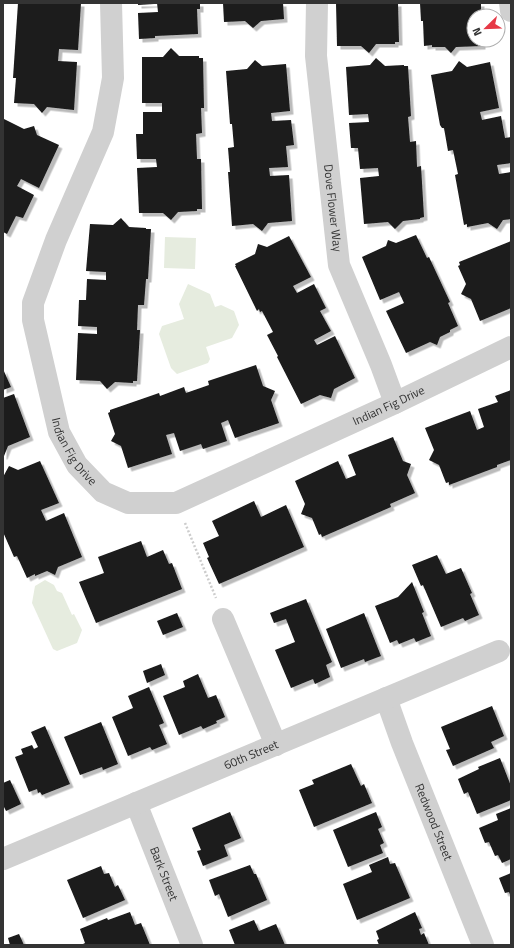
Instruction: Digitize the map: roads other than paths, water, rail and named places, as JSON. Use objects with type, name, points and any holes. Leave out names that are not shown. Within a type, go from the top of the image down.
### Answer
[{"type":"street","name":"Indian Fig Drive","points":[[112,3],[113,78],[103,132],[54,247],[34,303],[33,320],[58,432],[78,465],[103,492],[128,503],[176,503],[395,403],[511,347]]},
{"type":"street","name":"Dove Flower Way","points":[[317,3],[316,56],[339,265],[381,365],[395,403]]},
{"type":"street","points":[[510,3],[511,11]]},
{"type":"street","points":[[223,620],[276,744]]},
{"type":"street","name":"60th Street","points":[[3,859],[500,651]]},
{"type":"street","name":"Redwood Street","points":[[386,698],[402,743],[482,945]]},
{"type":"street","name":"Bark Street","points":[[136,803],[192,945]]}]
